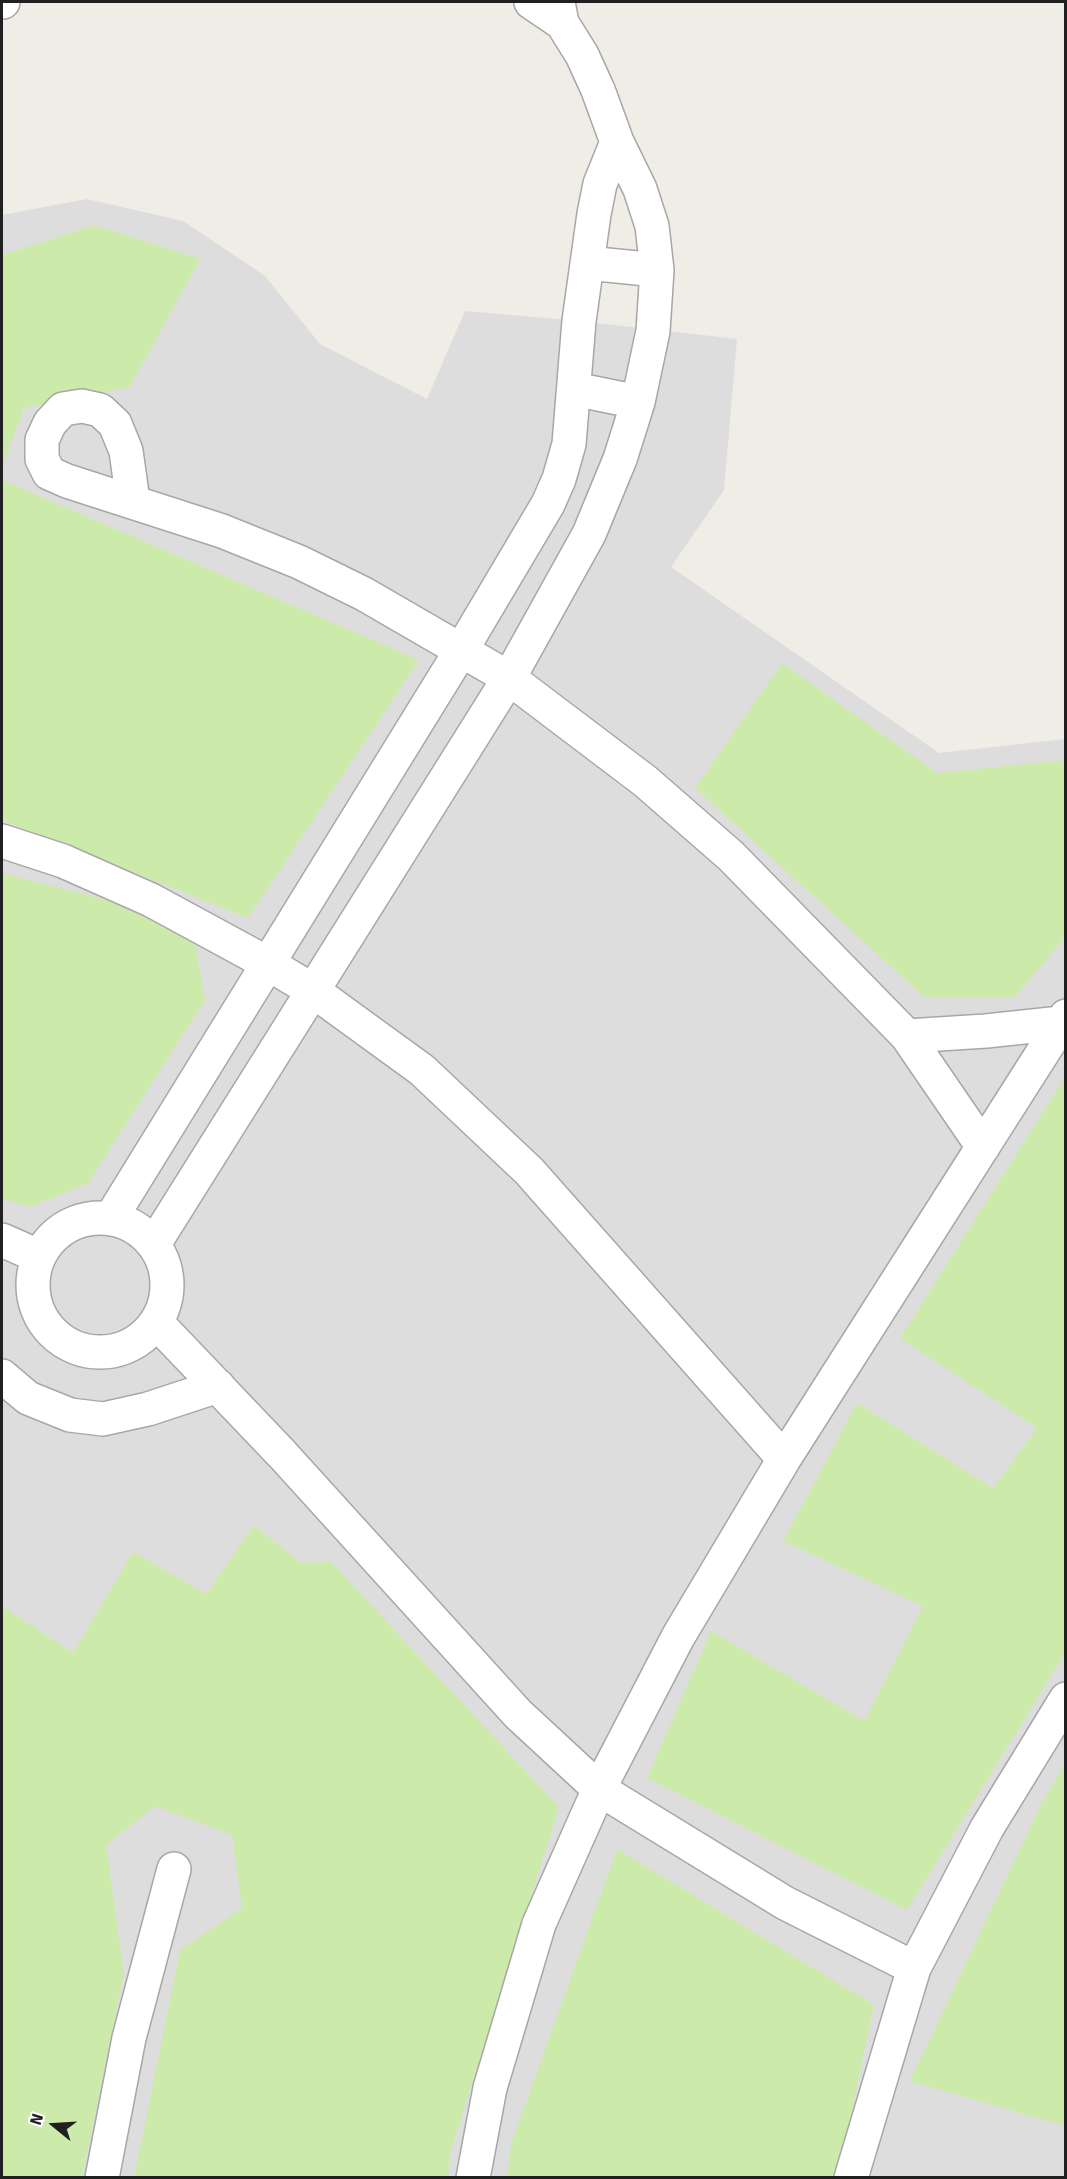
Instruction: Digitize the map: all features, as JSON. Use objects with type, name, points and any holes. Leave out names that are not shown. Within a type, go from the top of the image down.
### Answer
[{"type":"street","points":[[154,1244],[509,678],[589,534],[606,495],[638,402],[653,331],[657,270],[652,226],[640,189],[617,142],[598,90],[560,12],[531,2]]},
{"type":"street","points":[[111,1218],[462,650],[548,504],[559,479],[569,444],[579,321],[587,263],[600,184],[617,142]]},
{"type":"street","points":[[587,263],[657,270]]},
{"type":"street","points":[[574,389],[638,402]]},
{"type":"street","points":[[133,501],[222,531],[299,562],[364,594],[509,678],[645,781],[731,856],[907,1036],[983,1147]]},
{"type":"street","points":[[2,841],[63,861],[151,900],[267,963],[312,990],[422,1070],[529,1172],[784,1459]]},
{"type":"street","points":[[907,1036],[986,1031],[1063,1019]]},
{"type":"street","points":[[473,2178],[490,2088],[539,1924],[599,1789],[678,1637],[784,1459],[1063,1019]]},
{"type":"street","points":[[111,1218],[135,1227],[154,1244],[166,1268],[167,1296],[158,1323],[133,1346],[99,1354],[66,1346],[42,1322],[32,1290],[38,1256],[56,1233],[81,1220],[111,1218]]},
{"type":"street","points":[[2,1240],[38,1256]]},
{"type":"street","points":[[158,1323],[290,1462],[518,1714],[599,1789],[785,1903],[914,1968]]},
{"type":"street","points":[[2,1376],[28,1398],[70,1415],[103,1419],[148,1409],[218,1386]]},
{"type":"street","points":[[851,2178],[914,1968],[987,1828],[1065,1699]]},
{"type":"street","points":[[102,2178],[129,2038],[174,1869]]},
{"type":"shaded area","points":[[87,199],[183,221],[265,276],[320,344],[427,399],[465,311],[737,339],[724,490],[671,567],[939,753],[1065,739],[1066,2177],[2,2178],[2,215]]},
{"type":"green space","points":[[95,225],[200,259],[130,387],[24,408],[2,467],[2,255]]},
{"type":"green space","points":[[2,480],[419,660],[248,918],[2,820]]},
{"type":"green space","points":[[782,663],[937,773],[1065,760],[1065,937],[1014,998],[924,997],[695,788]]},
{"type":"green space","points":[[2,873],[191,922],[205,1000],[88,1183],[30,1207],[2,1199]]},
{"type":"green space","points":[[1065,1077],[1065,1653],[907,1910],[647,1778],[711,1631],[864,1721],[923,1606],[783,1541],[857,1403],[993,1488],[1037,1428],[900,1338]]},
{"type":"green space","points":[[254,1525],[301,1563],[331,1562],[559,1807],[450,2153],[448,2177],[134,2177],[180,1950],[242,1908],[232,1835],[155,1806],[106,1845],[124,1973],[82,2177],[2,2177],[2,1606],[73,1653],[133,1552],[206,1594]]},
{"type":"green space","points":[[1065,1764],[1065,2126],[910,2081],[1041,1804]]},
{"type":"green space","points":[[617,1849],[874,2005],[838,2177],[507,2178],[511,2144]]}]
